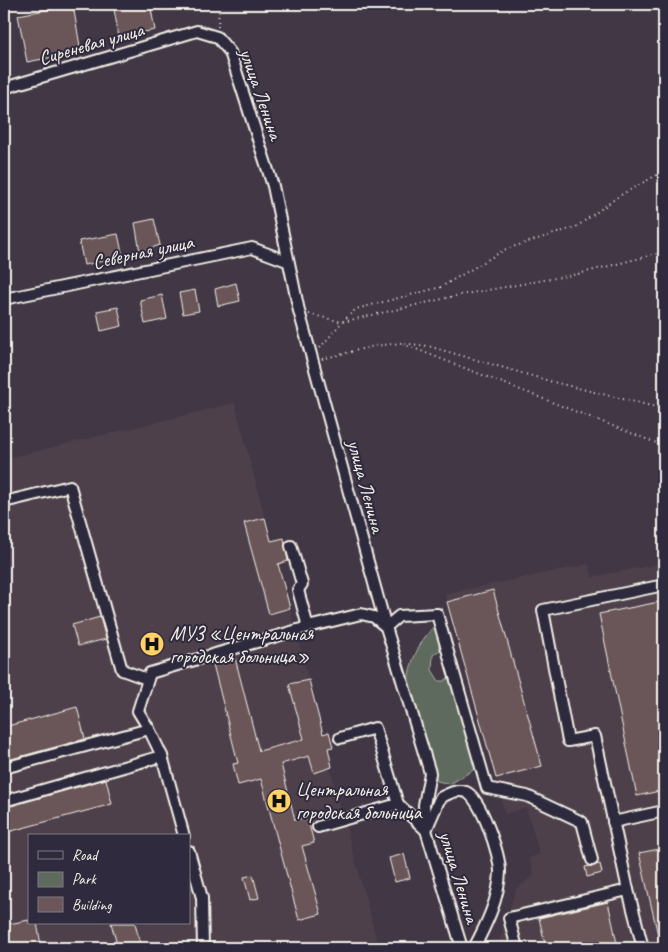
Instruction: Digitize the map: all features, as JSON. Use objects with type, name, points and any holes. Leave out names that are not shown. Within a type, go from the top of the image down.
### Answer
[{"type":"street","name":"Сиреневая улица","points":[[4,88],[198,31],[218,37]]},
{"type":"street","name":"улица Ленина","points":[[218,37],[230,52],[273,186],[287,260],[312,358],[386,626],[430,773],[424,804],[426,830],[462,948]]},
{"type":"street","name":"Северная улица","points":[[4,299],[252,248],[287,260]]},
{"type":"street","points":[[4,502],[70,486],[122,670],[147,679]]},
{"type":"street","points":[[291,546],[302,584],[298,590],[308,628]]},
{"type":"street","points":[[643,948],[628,890],[594,736],[568,741],[543,610],[664,585]]},
{"type":"street","points":[[183,834],[162,756],[138,711],[150,673],[361,614],[374,617],[386,626],[399,616],[437,614],[487,788],[527,796],[582,822],[592,860]]},
{"type":"street","points":[[340,738],[375,728],[398,804],[426,830],[440,798],[456,791],[467,792],[477,800],[487,826],[500,871],[491,914],[474,948]]},
{"type":"street","points":[[4,768],[149,729]]},
{"type":"street","points":[[4,801],[162,756]]},
{"type":"street","points":[[318,827],[398,804]]},
{"type":"street","points":[[613,822],[664,811]]},
{"type":"street","points":[[190,855],[202,898],[203,948]]},
{"type":"street","points":[[517,948],[509,918],[628,890]]},
{"type":"path","points":[[218,37],[219,4]]},
{"type":"path","points":[[664,171],[619,196],[576,228],[506,249],[441,287],[356,309],[324,341],[312,358],[321,359],[374,346],[401,343],[428,346],[553,382],[664,409]]},
{"type":"path","points":[[300,311],[342,322],[460,295],[578,274],[664,252]]},
{"type":"path","points":[[401,343],[664,446]]},
{"type":"shaded area","name":"МУЗ «Центральная городская больница»","points":[[235,403],[271,541],[284,538],[290,561],[278,564],[323,733],[329,732],[333,747],[328,749],[332,767],[330,768],[377,940],[340,948],[4,948],[4,459]]},
{"type":"shaded area","points":[[664,563],[664,948],[497,948],[516,889],[534,875],[529,858],[540,854],[526,808],[505,814],[445,594],[589,564],[592,577]]},
{"type":"green space","points":[[436,624],[444,647],[433,655],[432,670],[439,681],[444,681],[452,675],[480,766],[450,784],[437,781],[414,712],[409,685],[410,668],[415,654]]},
{"type":"building","points":[[113,4],[150,4],[155,30],[119,37]]},
{"type":"building","points":[[73,5],[81,52],[27,62],[18,15]]},
{"type":"building","points":[[154,219],[160,245],[140,252],[135,223]]},
{"type":"building","points":[[118,234],[123,257],[84,265],[79,241]]},
{"type":"building","points":[[236,283],[240,301],[218,306],[215,289]]},
{"type":"building","points":[[195,290],[199,311],[183,314],[179,293]]},
{"type":"building","points":[[162,295],[167,319],[145,324],[140,300]]},
{"type":"building","points":[[118,307],[122,326],[101,331],[97,311]]},
{"type":"building","points":[[265,518],[271,541],[284,538],[288,561],[278,564],[290,608],[269,614],[244,523]]},
{"type":"building","points":[[493,590],[542,766],[496,778],[447,602]]},
{"type":"building","points":[[664,601],[664,790],[637,796],[599,614]]},
{"type":"building","points":[[100,617],[106,639],[78,646],[72,625]]},
{"type":"building","name":"Центральная городская больница","points":[[235,658],[259,751],[304,739],[289,684],[309,680],[323,734],[329,732],[333,747],[328,748],[332,767],[314,773],[309,756],[281,764],[295,820],[307,817],[314,843],[302,846],[321,914],[299,920],[261,779],[238,785],[233,764],[238,763],[213,664]]},
{"type":"building","points":[[77,707],[85,739],[4,761],[4,727]]},
{"type":"building","points":[[106,779],[112,804],[4,833],[4,808]]},
{"type":"building","points":[[664,848],[664,948],[661,948],[639,853]]},
{"type":"building","points":[[404,854],[410,878],[395,882],[389,858]]},
{"type":"building","points":[[600,864],[602,873],[587,877],[585,867]]},
{"type":"building","points":[[253,875],[259,898],[250,900],[244,877]]},
{"type":"building","points":[[608,902],[618,948],[546,948],[539,918]]},
{"type":"building","points":[[28,920],[28,924],[37,924],[41,945],[32,948],[4,948],[4,925]]},
{"type":"building","points":[[111,924],[135,924],[141,948],[118,948]]},
{"type":"place","name":"МУЗ «Центральная городская больница»","points":[[152,644]]},
{"type":"place","name":"Центральная городская больница","points":[[279,801]]}]
